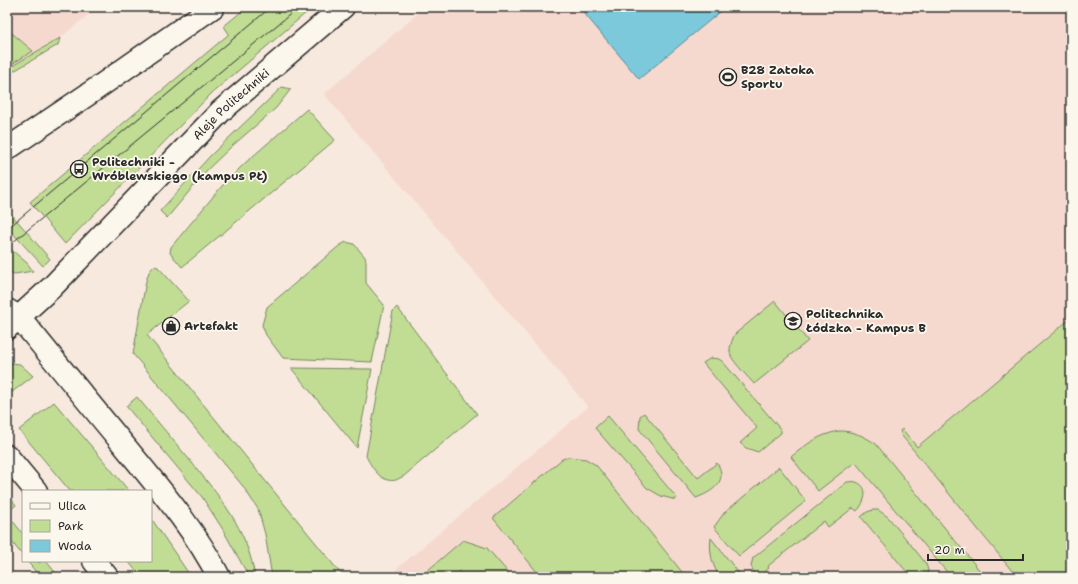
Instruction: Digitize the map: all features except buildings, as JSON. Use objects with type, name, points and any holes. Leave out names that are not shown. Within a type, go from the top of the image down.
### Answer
[{"type":"main road","points":[[7,149],[213,7]]},
{"type":"main road","name":"Aleje Politechniki","points":[[11,319],[53,286],[221,111],[343,7]]},
{"type":"main road","points":[[11,319],[164,495],[192,532],[210,559],[219,577]]},
{"type":"main road","points":[[7,456],[35,490]]},
{"type":"main road","points":[[95,562],[108,577]]},
{"type":"shaded area","points":[[7,7],[98,7],[60,38],[7,69]]},
{"type":"shaded area","name":"Politechnika Łódzka - Kampus B","points":[[425,7],[1071,7],[1071,577],[464,577],[459,571],[452,577],[387,577],[588,407],[324,94]]},
{"type":"green space","points":[[247,7],[313,7],[212,93],[65,244],[30,202],[229,34],[224,26]]},
{"type":"green space","points":[[7,29],[33,51],[7,67]]},
{"type":"green space","points":[[60,38],[58,45],[7,75],[7,69]]},
{"type":"green space","points":[[282,87],[291,89],[276,108],[207,170],[167,218],[160,211],[210,156]]},
{"type":"green space","points":[[307,109],[335,140],[182,267],[170,253],[171,247],[222,186],[244,164]]},
{"type":"green space","points":[[7,209],[50,259],[43,266],[7,227]]},
{"type":"green space","points":[[346,242],[354,244],[365,257],[366,283],[384,305],[372,362],[283,358],[266,335],[262,325],[267,307],[339,246]]},
{"type":"green space","points":[[7,246],[27,263],[33,271],[15,274],[7,272]]},
{"type":"green space","points":[[154,266],[158,267],[189,301],[147,335],[341,574],[339,577],[272,577],[265,534],[258,509],[242,485],[133,354],[146,281],[149,272]]},
{"type":"green space","points":[[775,301],[808,341],[754,384],[738,367],[731,356],[731,345],[735,334]]},
{"type":"green space","points":[[397,307],[477,414],[404,476],[391,481],[381,477],[377,473],[366,456],[393,311]]},
{"type":"green space","points":[[1071,318],[1071,577],[1017,577],[902,436],[900,431],[902,429],[917,447]]},
{"type":"green space","points":[[711,358],[719,359],[723,362],[781,430],[781,433],[758,452],[746,448],[740,443],[757,428],[703,363]]},
{"type":"green space","points":[[7,364],[20,364],[33,376],[7,396]]},
{"type":"green space","points":[[291,368],[372,369],[357,448]]},
{"type":"green space","points":[[137,397],[221,499],[246,543],[255,577],[249,577],[222,528],[202,497],[126,406]]},
{"type":"green space","points":[[54,402],[128,490],[69,490],[19,430]]},
{"type":"green space","points":[[644,413],[698,478],[717,463],[721,476],[720,481],[713,489],[696,498],[639,429],[640,416]]},
{"type":"green space","points":[[608,416],[676,497],[676,500],[661,496],[647,488],[595,428]]},
{"type":"green space","points":[[839,431],[859,434],[876,444],[985,577],[951,577],[855,462],[818,491],[791,457],[813,441],[825,435]]},
{"type":"green space","points":[[569,457],[586,459],[596,465],[686,577],[541,577],[493,518],[562,459]]},
{"type":"green space","points":[[779,467],[806,501],[739,556],[714,527],[724,513]]},
{"type":"green space","points":[[847,482],[856,482],[861,484],[865,492],[864,500],[860,508],[857,511],[853,508],[828,527],[824,521],[768,566],[769,568],[762,574],[764,577],[756,577],[751,566],[753,558]]},
{"type":"green space","points":[[7,494],[16,505],[7,513]]},
{"type":"green space","points":[[878,510],[888,517],[920,556],[926,564],[928,570],[927,577],[911,577],[861,517],[867,512]]},
{"type":"green space","points":[[152,519],[191,577],[141,577],[129,562],[152,562]]},
{"type":"green space","points":[[7,520],[12,520],[22,533],[22,555],[7,536]]},
{"type":"green space","points":[[711,538],[742,577],[720,577],[712,558],[710,548]]},
{"type":"green space","points":[[463,540],[487,548],[512,577],[464,577],[459,571],[452,577],[420,577]]},
{"type":"green space","points":[[28,562],[47,562],[59,577],[40,577]]},
{"type":"water","points":[[579,7],[726,7],[639,79]]},
{"type":"tram line","points":[[7,229],[271,7]]},
{"type":"tram line","points":[[7,247],[299,7]]},
{"type":"place","name":"B28 Zatoka Sportu","points":[[728,77]]},
{"type":"place","name":"Politechniki - Wróblewskiego (kampus PŁ)","points":[[79,169]]},
{"type":"place","name":"Politechnika Łódzka - Kampus B","points":[[793,321]]},
{"type":"place","name":"Artefakt","points":[[171,326]]}]
